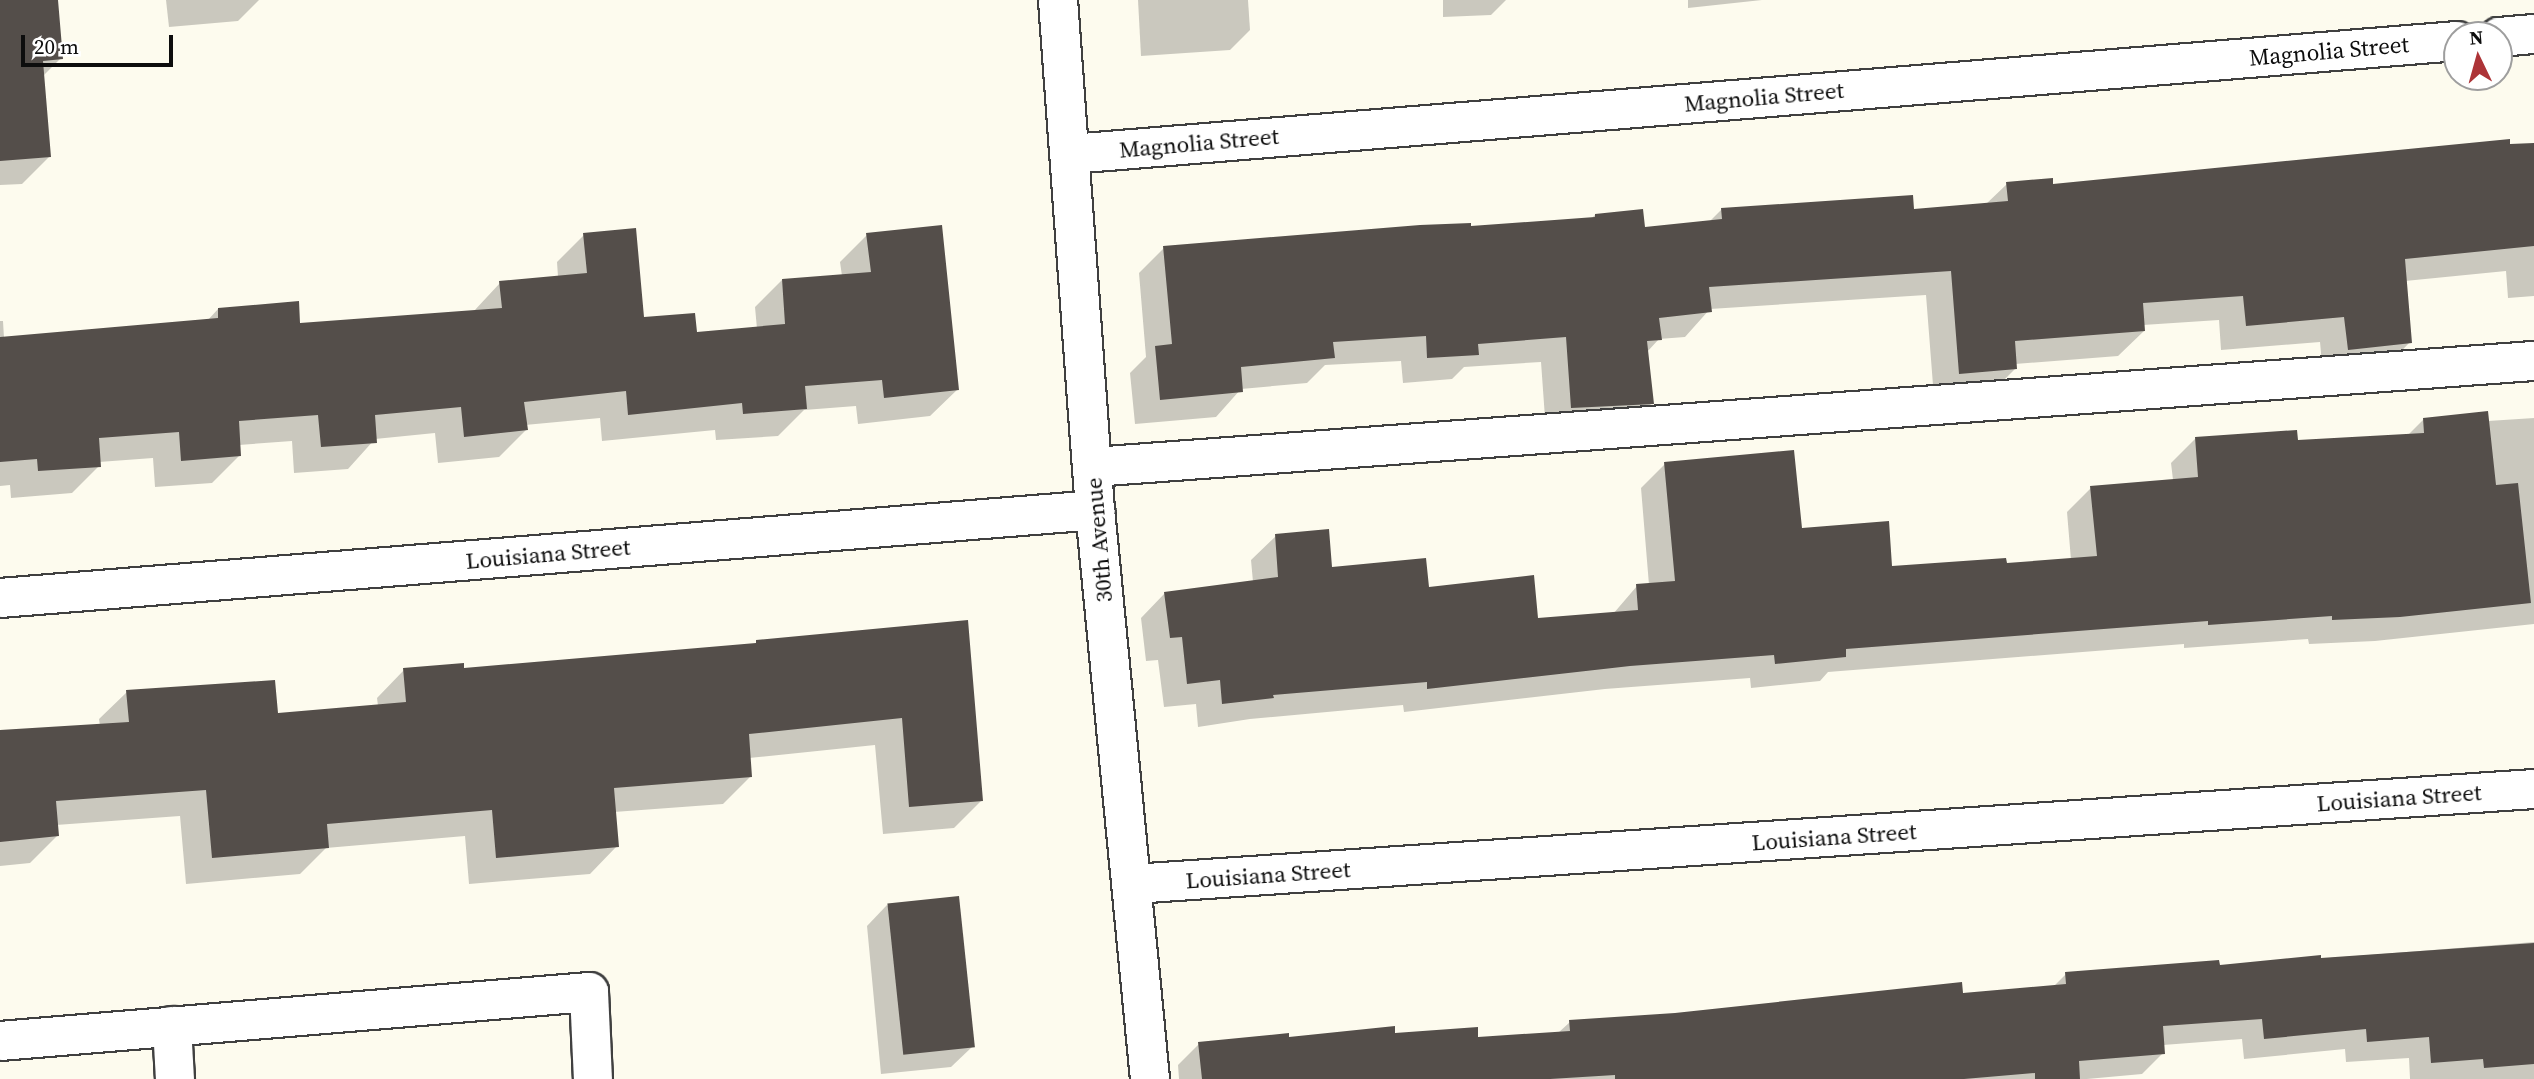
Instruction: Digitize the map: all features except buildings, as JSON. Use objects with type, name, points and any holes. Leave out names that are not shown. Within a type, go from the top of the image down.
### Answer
[{"type":"street","name":"30th Avenue","points":[[1058,0],[1095,510],[1150,1079]]},
{"type":"street","points":[[2513,36],[2534,34]]},
{"type":"street","name":"Magnolia Street","points":[[1071,154],[2443,42]]},
{"type":"street","points":[[1093,467],[2534,361]]},
{"type":"street","name":"Louisiana Street","points":[[0,598],[1095,510]]},
{"type":"street","name":"Louisiana Street","points":[[1133,884],[2534,789]]},
{"type":"street","points":[[0,1041],[589,992],[593,1079]]},
{"type":"street","points":[[172,1026],[176,1079]]}]
